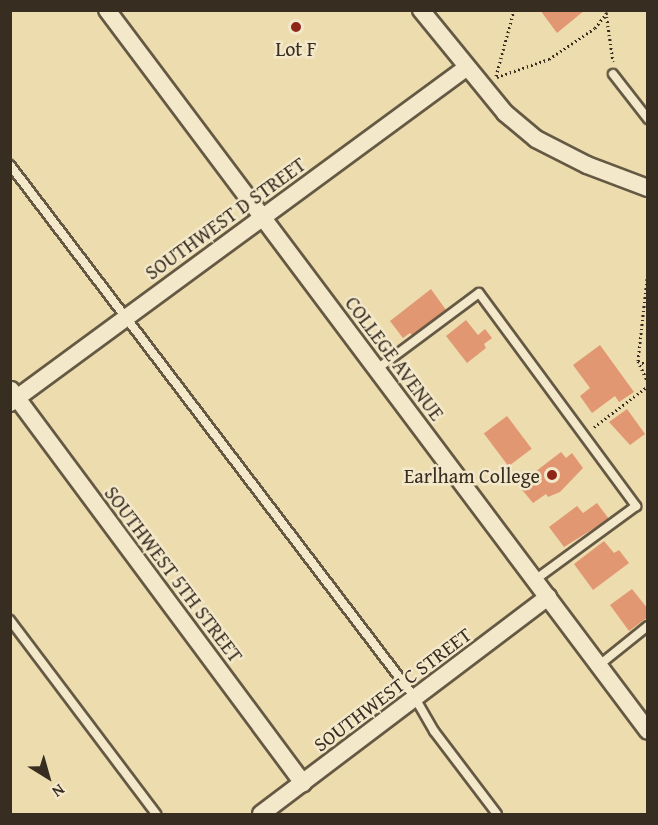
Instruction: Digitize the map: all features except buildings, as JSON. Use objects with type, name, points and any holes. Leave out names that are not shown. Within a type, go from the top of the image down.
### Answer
[{"type":"street","name":"COLLEGE AVENUE","points":[[107,10],[648,731]]},
{"type":"street","points":[[421,10],[505,113],[536,139],[587,165],[648,188]]},
{"type":"street","name":"SOUTHWEST D STREET","points":[[13,397],[466,68]]},
{"type":"street","name":"SOUTHWEST 5TH STREET","points":[[13,397],[303,783]]},
{"type":"street","name":"SOUTHWEST C STREET","points":[[261,814],[548,597]]},
{"type":"lane","points":[[614,74],[648,119]]},
{"type":"lane","points":[[10,165],[123,317],[415,698],[434,731],[497,814]]},
{"type":"lane","points":[[377,369],[479,294],[636,506],[535,580]]},
{"type":"lane","points":[[10,620],[156,814]]},
{"type":"lane","points":[[598,666],[648,626]]},
{"type":"path","points":[[514,10],[495,78],[549,59],[595,27],[607,11]]},
{"type":"path","points":[[607,11],[614,74]]},
{"type":"path","points":[[648,270],[638,361],[648,381]]},
{"type":"path","points":[[638,361],[648,365]]},
{"type":"path","points":[[583,434],[648,386]]},
{"type":"place","name":"Lot F","points":[[296,27]]},
{"type":"place","name":"Earlham College","points":[[552,475]]}]
